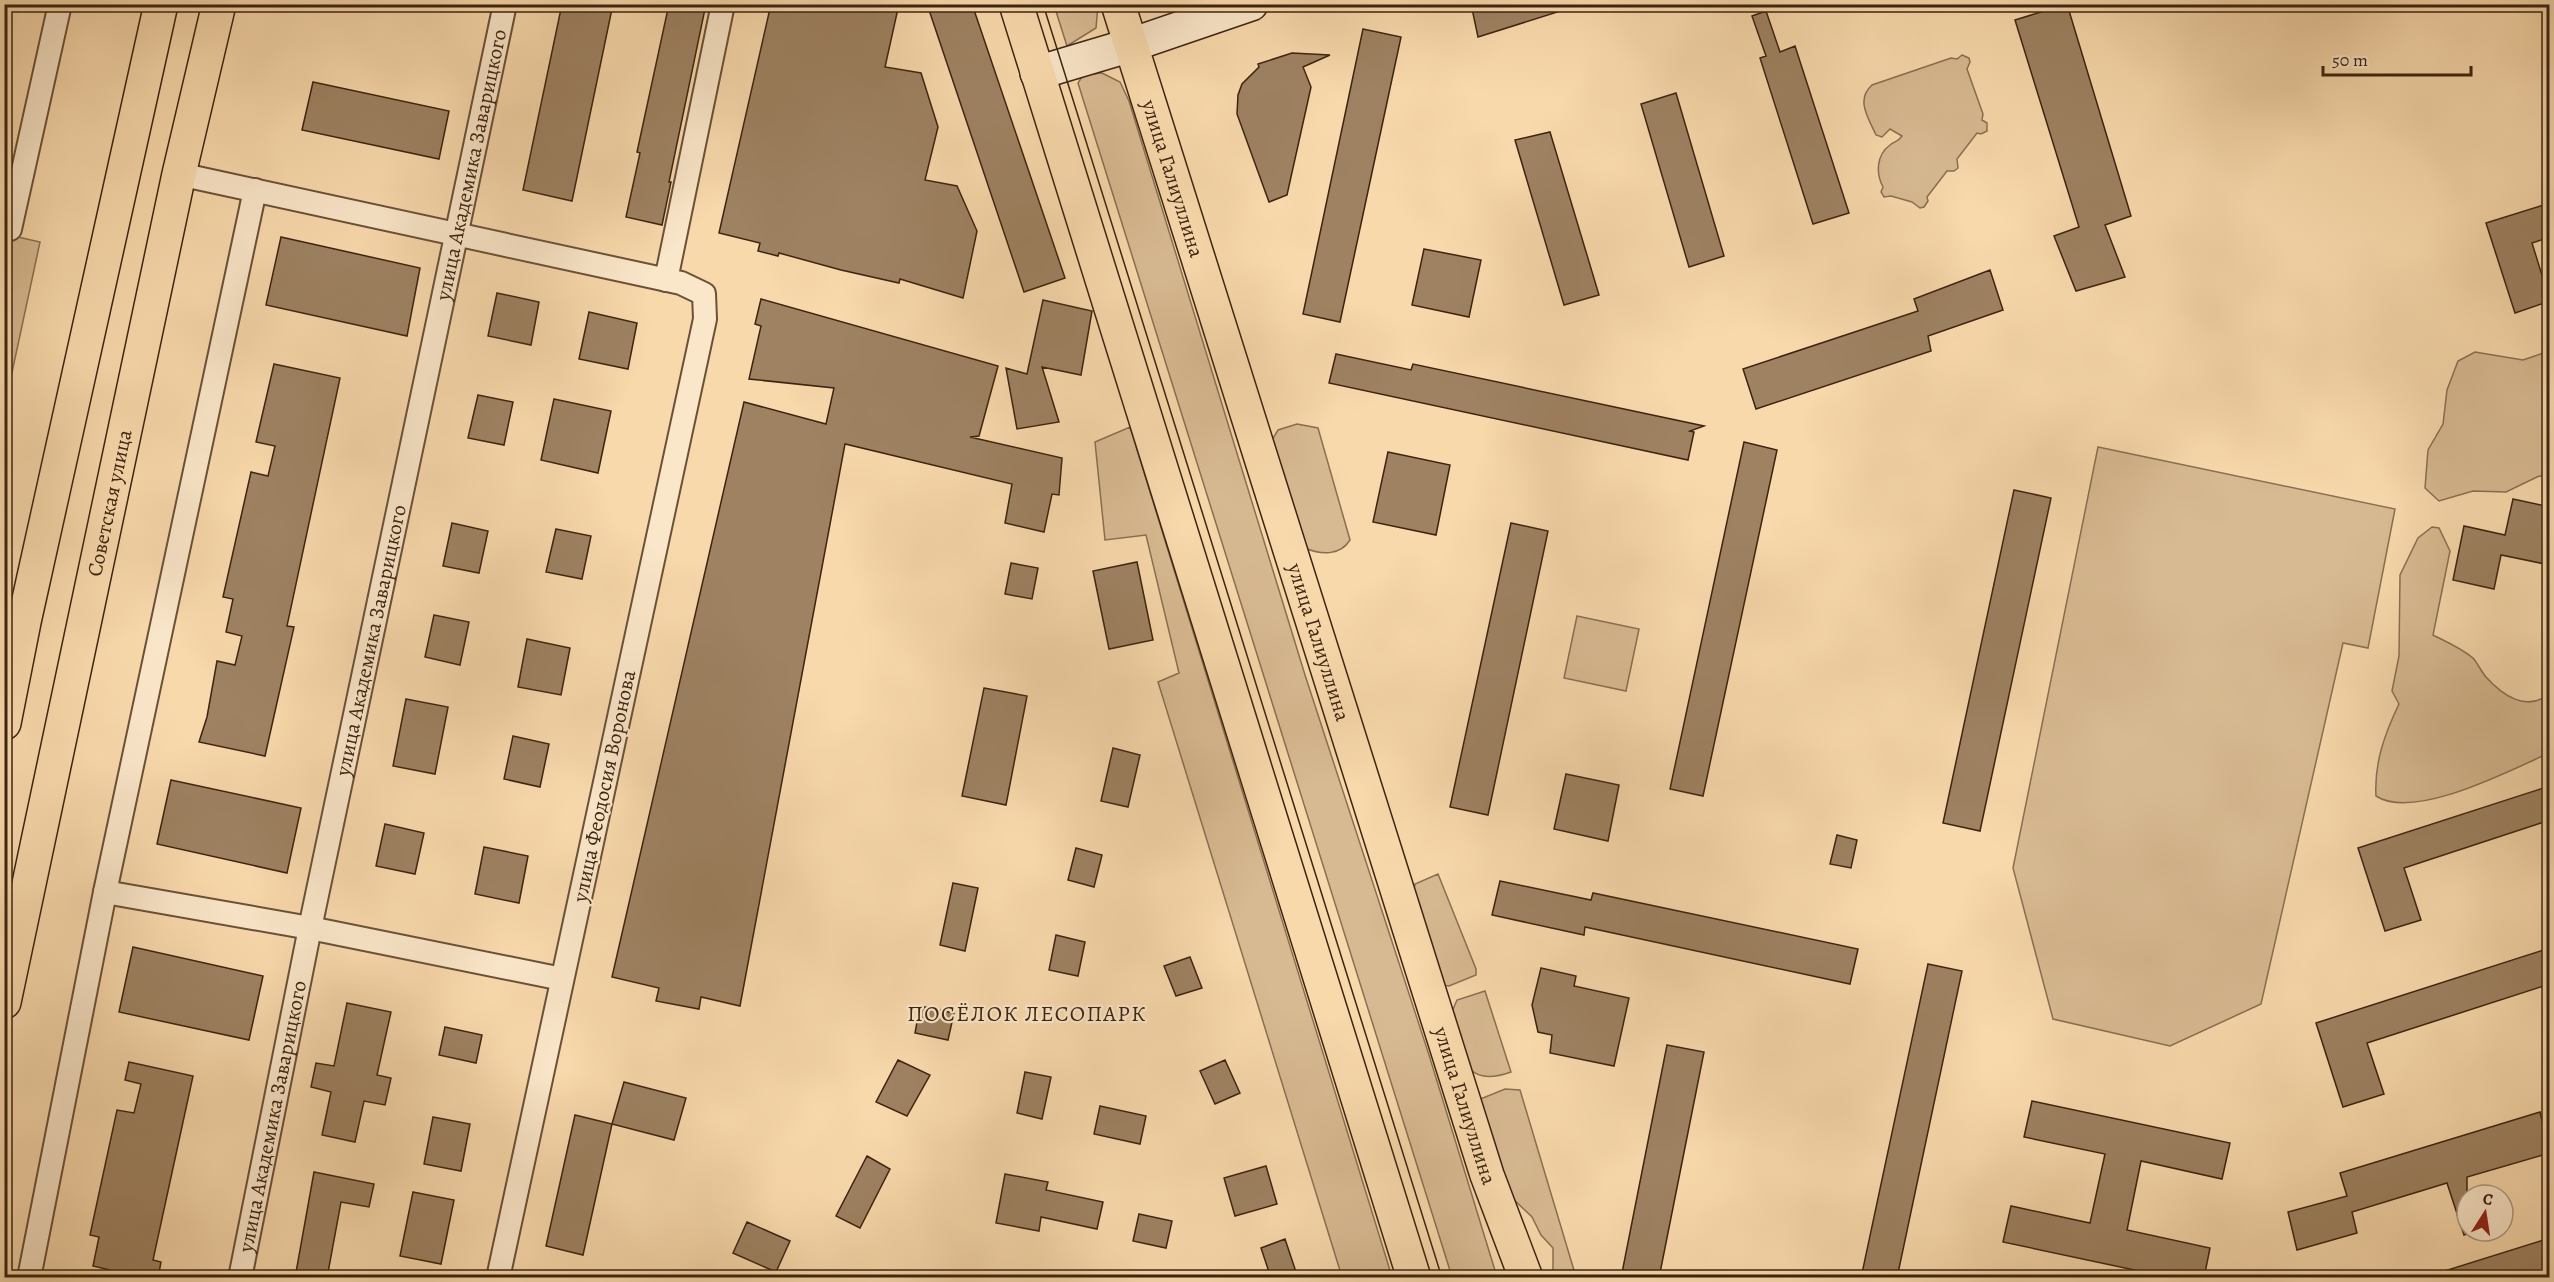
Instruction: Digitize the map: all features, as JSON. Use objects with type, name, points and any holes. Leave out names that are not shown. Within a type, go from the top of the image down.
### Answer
[{"type":"main road","points":[[4,723],[24,622],[161,4]]},
{"type":"main road","name":"Советская улица","points":[[4,1002],[179,174],[219,4]]},
{"type":"main road","points":[[1016,4],[1414,1278]]},
{"type":"main road","name":"улица Галиуллина","points":[[1118,4],[1487,1174],[1526,1278]]},
{"type":"main road","points":[[1037,73],[1131,45],[1251,4]]},
{"type":"street","points":[[10,229],[60,4]]},
{"type":"street","name":"улица Академика Заварицкого","points":[[240,1278],[310,928],[505,4]]},
{"type":"street","points":[[179,174],[666,280],[723,4]]},
{"type":"street","points":[[29,1278],[105,892],[255,190]]},
{"type":"street","name":"улица Феодосия Воронова","points":[[498,1278],[705,318],[704,294],[681,283],[666,280]]},
{"type":"street","points":[[105,892],[310,928],[562,979]]},
{"type":"shaded area","points":[[1054,5],[1098,5],[1096,28],[1067,46]]},
{"type":"shaded area","points":[[1962,55],[1969,58],[1967,69],[1983,114],[1982,120],[1987,123],[1987,131],[1977,133],[1957,159],[1958,168],[1954,171],[1947,171],[1927,197],[1928,201],[1924,207],[1920,208],[1912,202],[1891,196],[1884,197],[1878,171],[1880,159],[1885,149],[1902,136],[1890,129],[1882,137],[1876,135],[1865,110],[1864,97],[1867,91],[1872,85],[1951,58],[1957,59]]},
{"type":"shaded area","points":[[1102,73],[1120,82],[1129,101],[1305,675],[1429,1055],[1497,1277],[1452,1277],[1078,83],[1083,75]]},
{"type":"shaded area","points":[[5,234],[40,242],[5,405]]},
{"type":"shaded area","points":[[2549,351],[2549,477],[2539,476],[2506,492],[2473,491],[2439,501],[2425,488],[2428,450],[2443,424],[2447,390],[2458,361],[2475,352],[2523,360]]},
{"type":"shaded area","points":[[1297,424],[1318,428],[1350,540],[1341,549],[1330,553],[1305,548],[1272,440],[1278,430]]},
{"type":"shaded area","points":[[1130,427],[1392,1277],[1342,1277],[1158,682],[1179,673],[1146,535],[1105,540],[1095,442]]},
{"type":"shaded area","points":[[2098,447],[2395,509],[2368,648],[2343,643],[2261,1004],[2170,1046],[2053,1019],[2013,868]]},
{"type":"shaded area","points":[[2432,527],[2439,528],[2450,551],[2433,635],[2473,658],[2486,677],[2508,695],[2524,702],[2532,702],[2549,694],[2549,753],[2488,781],[2437,798],[2414,802],[2393,802],[2376,796],[2376,784],[2382,748],[2399,704],[2392,691],[2399,656],[2400,575],[2418,538]]},
{"type":"shaded area","points":[[1577,616],[1639,629],[1626,691],[1564,678]]},
{"type":"shaded area","points":[[1438,874],[1476,969],[1476,975],[1449,986],[1443,985],[1412,899],[1415,884]]},
{"type":"shaded area","points":[[1485,991],[1511,1072],[1494,1076],[1482,1076],[1473,1072],[1466,1064],[1451,1014],[1457,1000]]},
{"type":"shaded area","points":[[1505,1089],[1520,1090],[1576,1277],[1553,1277],[1553,1248],[1541,1235],[1532,1217],[1506,1192],[1478,1100]]},
{"type":"building","points":[[562,4],[613,4],[572,201],[523,190]]},
{"type":"building","points":[[669,4],[706,4],[662,225],[626,217],[640,153],[637,152]]},
{"type":"building","points":[[771,4],[899,4],[885,67],[921,73],[938,127],[925,180],[957,186],[977,231],[963,298],[900,279],[899,283],[779,253],[778,256],[758,251],[760,243],[719,233]]},
{"type":"building","points":[[927,4],[972,4],[1065,278],[1024,292]]},
{"type":"building","points":[[1471,4],[1570,4],[1570,8],[1478,37]]},
{"type":"building","points":[[2067,4],[2131,216],[2105,225],[2125,277],[2076,291],[2054,236],[2079,227],[2015,20]]},
{"type":"building","points":[[1766,11],[1780,52],[1795,46],[1849,213],[1813,224],[1760,58],[1766,56],[1752,16]]},
{"type":"building","points":[[1363,29],[1401,37],[1340,322],[1303,314]]},
{"type":"building","points":[[1292,53],[1330,55],[1303,67],[1311,87],[1287,195],[1269,202],[1237,114],[1238,95],[1242,84],[1259,67],[1258,64]]},
{"type":"building","points":[[313,82],[449,111],[439,159],[302,130]]},
{"type":"building","points":[[1676,93],[1724,256],[1689,267],[1641,104]]},
{"type":"building","points":[[1550,132],[1599,295],[1564,305],[1515,140]]},
{"type":"building","points":[[2550,203],[2550,237],[2532,243],[2550,301],[2515,313],[2486,223]]},
{"type":"building","points":[[281,237],[420,268],[407,336],[266,305]]},
{"type":"building","points":[[1424,249],[1481,260],[1469,317],[1412,305]]},
{"type":"building","points":[[1990,270],[2003,310],[1928,336],[1931,351],[1756,409],[1743,369],[1918,311],[1914,299]]},
{"type":"building","points":[[497,293],[539,302],[531,345],[488,336]]},
{"type":"building","points":[[761,299],[998,366],[979,436],[970,437],[1062,458],[1059,495],[1052,494],[1044,532],[1005,523],[1012,484],[845,444],[740,1006],[701,997],[699,1009],[656,1001],[659,988],[612,977],[744,402],[826,424],[834,388],[749,379],[761,326],[755,324]]},
{"type":"building","points":[[1043,300],[1092,311],[1081,375],[1042,367],[1059,422],[1017,429],[1006,368],[1027,374]]},
{"type":"building","points":[[589,312],[637,323],[628,369],[579,359]]},
{"type":"building","points":[[1336,354],[1411,370],[1413,364],[1704,426],[1690,431],[1694,432],[1688,460],[1329,383]]},
{"type":"building","points":[[274,364],[340,378],[287,626],[294,627],[265,756],[199,742],[207,717],[217,661],[235,665],[242,636],[226,632],[233,599],[223,597],[251,472],[268,476],[275,446],[256,442]]},
{"type":"building","points":[[478,395],[513,402],[504,445],[468,438]]},
{"type":"building","points":[[554,399],[611,411],[598,473],[541,460]]},
{"type":"building","points":[[1744,442],[1777,450],[1703,796],[1670,789]]},
{"type":"building","points":[[1388,452],[1450,465],[1436,535],[1373,522]]},
{"type":"building","points":[[2014,490],[2051,498],[1980,831],[1943,823]]},
{"type":"building","points":[[2513,499],[2550,507],[2550,565],[2501,555],[2494,589],[2453,580],[2464,526],[2505,535]]},
{"type":"building","points":[[452,523],[488,531],[479,573],[443,566]]},
{"type":"building","points":[[1511,523],[1548,531],[1488,815],[1450,807]]},
{"type":"building","points":[[556,529],[591,536],[582,579],[546,572]]},
{"type":"building","points":[[1137,562],[1153,640],[1109,649],[1093,571]]},
{"type":"building","points":[[1011,563],[1038,568],[1032,599],[1005,594]]},
{"type":"building","points":[[434,615],[469,622],[460,665],[425,657]]},
{"type":"building","points":[[527,639],[570,648],[561,695],[518,687]]},
{"type":"building","points":[[984,688],[1027,696],[1006,805],[962,796]]},
{"type":"building","points":[[406,699],[448,707],[435,774],[393,766]]},
{"type":"building","points":[[513,736],[549,744],[540,787],[504,779]]},
{"type":"building","points":[[1113,748],[1140,755],[1128,807],[1101,801]]},
{"type":"building","points":[[1566,774],[1619,785],[1608,841],[1554,829]]},
{"type":"building","points":[[171,780],[301,808],[287,873],[157,844]]},
{"type":"building","points":[[2550,786],[2550,820],[2404,868],[2421,920],[2385,931],[2358,848]]},
{"type":"building","points":[[385,824],[424,833],[415,874],[376,866]]},
{"type":"building","points":[[1837,835],[1857,840],[1851,868],[1830,864]]},
{"type":"building","points":[[484,847],[528,856],[519,903],[475,894]]},
{"type":"building","points":[[1076,848],[1102,855],[1094,887],[1068,880]]},
{"type":"building","points":[[1500,881],[1591,900],[1593,893],[1858,949],[1850,984],[1585,927],[1584,935],[1492,915]]},
{"type":"building","points":[[953,883],[978,888],[965,951],[940,945]]},
{"type":"building","points":[[1056,935],[1085,942],[1078,976],[1049,970]]},
{"type":"building","points":[[133,947],[263,976],[249,1040],[119,1012]]},
{"type":"building","points":[[2550,948],[2550,984],[2367,1043],[2384,1094],[2343,1107],[2316,1023]]},
{"type":"building","points":[[1190,957],[1202,988],[1176,996],[1164,966]]},
{"type":"building","points":[[1928,964],[1962,971],[1897,1278],[1861,1278]]},
{"type":"building","points":[[1541,968],[1576,976],[1574,986],[1629,998],[1614,1066],[1550,1053],[1552,1035],[1538,1032],[1532,1005]]},
{"type":"building","points":[[347,1003],[391,1012],[377,1075],[391,1078],[385,1105],[364,1101],[355,1142],[322,1135],[331,1092],[311,1087],[316,1063],[334,1066]]},
{"type":"building","points":[[920,1006],[954,1013],[948,1040],[915,1033]]},
{"type":"building","points":[[445,1027],[482,1035],[476,1063],[439,1055]]},
{"type":"building","points":[[1667,1045],[1704,1052],[1659,1278],[1621,1278]]},
{"type":"building","points":[[898,1060],[930,1075],[907,1116],[876,1102]]},
{"type":"building","points":[[1225,1060],[1240,1093],[1215,1104],[1200,1071]]},
{"type":"building","points":[[129,1062],[193,1076],[153,1260],[161,1262],[158,1278],[108,1278],[110,1270],[93,1266],[99,1237],[90,1235],[117,1110],[134,1113],[141,1084],[125,1080]]},
{"type":"building","points":[[1025,1072],[1051,1077],[1042,1119],[1017,1113]]},
{"type":"building","points":[[624,1082],[686,1098],[674,1140],[612,1124]]},
{"type":"building","points":[[2032,1101],[2230,1143],[2222,1179],[2141,1161],[2127,1230],[2210,1248],[2204,1278],[2172,1278],[2003,1242],[2011,1206],[2090,1223],[2105,1154],[2024,1137]]},
{"type":"building","points":[[1100,1106],[1146,1116],[1140,1144],[1094,1134]]},
{"type":"building","points":[[2540,1112],[2550,1153],[2467,1177],[2467,1183],[2455,1183],[2455,1207],[2447,1183],[2352,1212],[2357,1233],[2297,1250],[2288,1212],[2347,1196],[2340,1173]]},
{"type":"building","points":[[575,1115],[612,1124],[583,1255],[546,1246]]},
{"type":"building","points":[[433,1117],[470,1124],[461,1171],[424,1164]]},
{"type":"building","points":[[867,1156],[890,1169],[860,1228],[836,1216]]},
{"type":"building","points":[[1266,1166],[1277,1204],[1235,1216],[1224,1178]]},
{"type":"building","points":[[314,1172],[374,1184],[369,1207],[341,1202],[327,1278],[295,1278]]},
{"type":"building","points":[[1005,1174],[1048,1182],[1046,1190],[1103,1202],[1097,1229],[1041,1217],[1039,1231],[996,1223]]},
{"type":"building","points":[[413,1192],[454,1200],[441,1264],[400,1256]]},
{"type":"building","points":[[1139,1214],[1172,1221],[1166,1248],[1133,1241]]},
{"type":"building","points":[[747,1222],[790,1241],[776,1272],[733,1253]]},
{"type":"building","points":[[2550,1238],[2550,1272],[2532,1278],[2436,1278],[2435,1274]]},
{"type":"building","points":[[1285,1239],[1298,1278],[1271,1278],[1261,1248]]},
{"type":"tram line","points":[[1043,4],[1442,1278]]},
{"type":"district","name":"ПОСЁЛОК ЛЕСОПАРК","points":[[1027,1014]]}]
